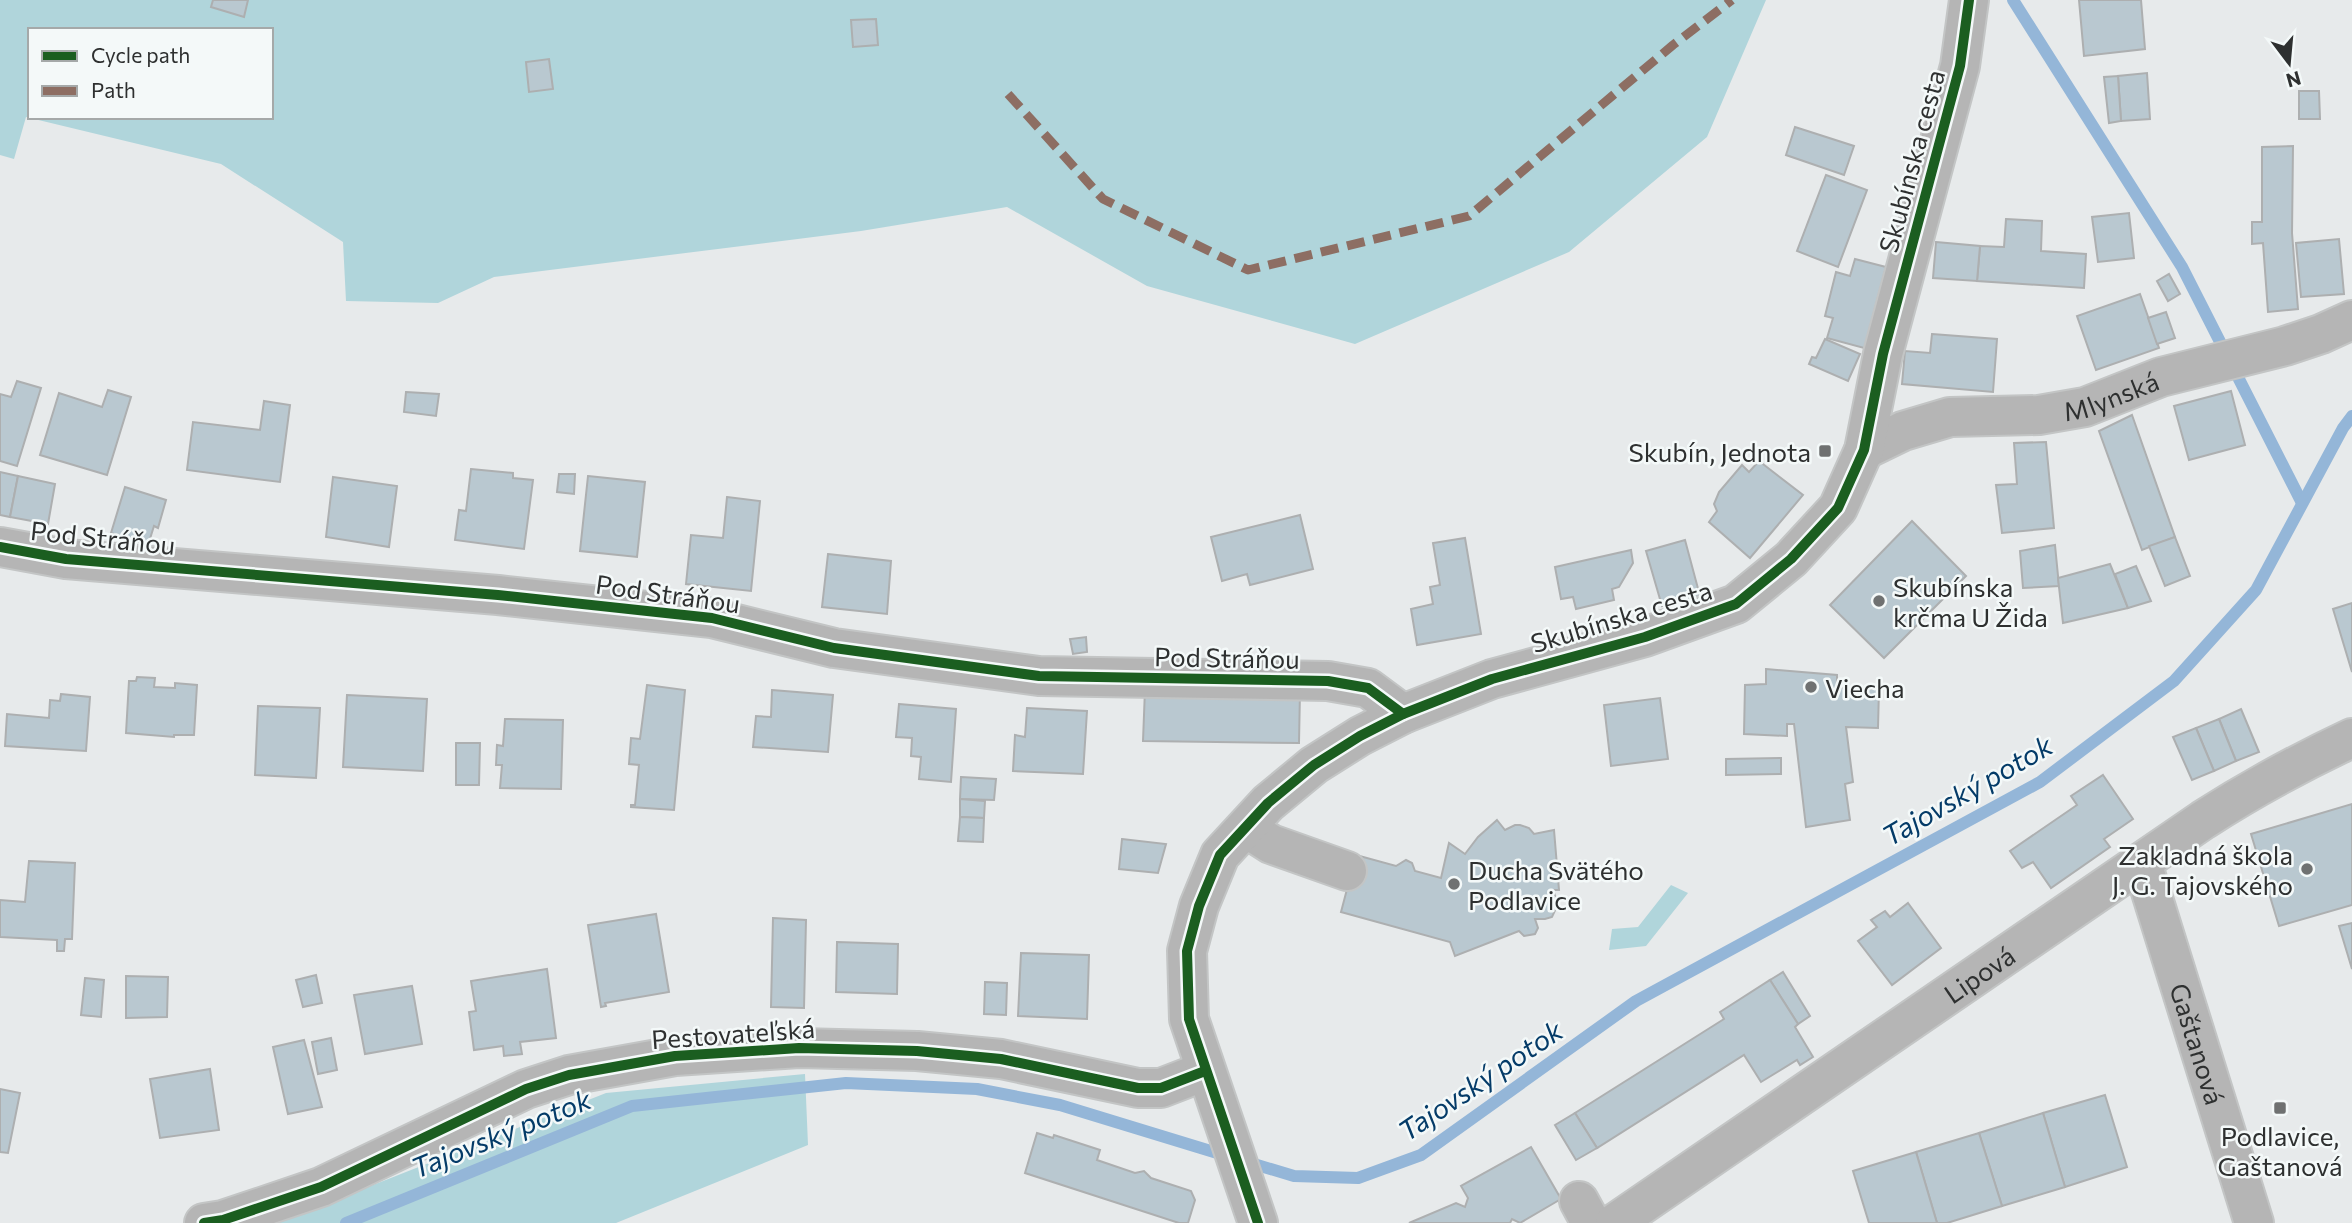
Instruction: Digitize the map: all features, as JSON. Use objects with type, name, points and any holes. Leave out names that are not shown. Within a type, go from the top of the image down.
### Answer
[{"type":"street","name":"Skubínska cesta","points":[[1257,1221],[1189,1020],[1187,951],[1199,906],[1220,855],[1268,803],[1314,765],[1360,736],[1403,714],[1492,679],[1645,637],[1736,604],[1791,559],[1838,508],[1864,450],[1883,354],[1960,66],[1969,0]]},
{"type":"street","name":"Mlynská","points":[[1864,450],[1903,431],[1950,417],[2039,415],[2085,407],[2161,377],[2285,346],[2352,320]]},
{"type":"street","name":"Pod Stráňou","points":[[0,547],[66,559],[498,595],[712,618],[834,648],[1039,676],[1328,681],[1368,688],[1403,714]]},
{"type":"street","name":"Lipová","points":[[1615,1223],[2238,797],[2352,738]]},
{"type":"street","points":[[1246,828],[1272,844],[1347,871]]},
{"type":"street","name":"Gaštanová","points":[[2142,863],[2255,1223]]},
{"type":"street","name":"Pestovateľská","points":[[204,1223],[223,1220],[321,1187],[526,1089],[569,1076],[675,1056],[799,1048],[917,1051],[1001,1059],[1138,1088],[1161,1088],[1205,1071]]},
{"type":"shaded area","points":[[0,0],[1766,0],[1707,137],[1569,252],[1355,344],[1147,286],[1007,207],[861,231],[494,277],[438,303],[346,301],[343,242],[221,164],[34,119],[273,119],[273,28],[28,28],[28,117],[14,159],[0,155]]},
{"type":"shaded area","points":[[1671,885],[1688,893],[1646,946],[1609,950],[1612,929],[1638,927]]},
{"type":"shaded area","points":[[805,1074],[808,1145],[616,1223],[266,1223],[307,1211],[606,1093]]},
{"type":"building","points":[[213,0],[248,0],[244,17],[211,7]]},
{"type":"building","points":[[2079,0],[2141,0],[2145,49],[2084,56]]},
{"type":"building","points":[[876,19],[878,45],[853,47],[851,20]]},
{"type":"building","points":[[549,59],[553,89],[529,92],[526,62]]},
{"type":"building","points":[[2147,73],[2150,119],[2121,121],[2118,76]]},
{"type":"building","points":[[2118,76],[2121,121],[2109,123],[2104,77]]},
{"type":"building","points":[[2299,91],[2319,91],[2320,119],[2299,119]]},
{"type":"building","points":[[1795,127],[1854,146],[1844,175],[1786,155]]},
{"type":"building","points":[[2293,146],[2292,233],[2298,309],[2268,312],[2263,243],[2252,244],[2252,222],[2262,222],[2262,147]]},
{"type":"building","points":[[1826,175],[1867,190],[1838,267],[1797,251]]},
{"type":"building","points":[[2129,213],[2134,258],[2098,262],[2092,217]]},
{"type":"building","points":[[2006,219],[2042,221],[2041,251],[2086,254],[2084,288],[1977,281],[1980,246],[2004,247]]},
{"type":"building","points":[[2339,239],[2344,294],[2301,297],[2296,243]]},
{"type":"building","points":[[1936,242],[1980,246],[1977,281],[1933,278]]},
{"type":"building","points":[[1855,259],[1886,267],[1867,346],[1864,348],[1827,338],[1833,318],[1825,316],[1836,272],[1850,276]]},
{"type":"building","points":[[2169,274],[2180,294],[2168,301],[2157,281]]},
{"type":"building","points":[[2140,294],[2159,348],[2096,370],[2077,316]]},
{"type":"building","points":[[2166,312],[2175,338],[2157,344],[2148,318]]},
{"type":"building","points":[[1932,334],[1997,339],[1993,392],[1902,384],[1905,351],[1930,353]]},
{"type":"building","points":[[1825,339],[1860,354],[1848,381],[1809,364],[1812,357],[1816,358]]},
{"type":"building","points":[[17,381],[41,388],[17,466],[0,461],[0,394],[11,397]]},
{"type":"building","points":[[108,390],[131,397],[107,475],[40,455],[59,393],[102,407]]},
{"type":"building","points":[[2231,391],[2245,445],[2189,460],[2174,406]]},
{"type":"building","points":[[406,392],[439,394],[436,416],[404,412]]},
{"type":"building","points":[[264,401],[290,405],[280,482],[187,470],[193,422],[260,430]]},
{"type":"building","points":[[2132,415],[2175,537],[2142,550],[2099,431]]},
{"type":"building","points":[[2046,442],[2054,528],[2002,533],[1996,485],[2017,484],[2014,443]]},
{"type":"building","points":[[1759,461],[1803,495],[1750,558],[1709,522],[1717,511],[1714,504],[1719,492],[1742,465],[1749,472]]},
{"type":"building","points":[[471,469],[513,473],[513,478],[533,480],[524,549],[455,540],[459,510],[466,511]]},
{"type":"building","points":[[0,472],[18,476],[10,517],[0,515]]},
{"type":"building","points":[[559,474],[575,474],[574,494],[557,492]]},
{"type":"building","points":[[18,476],[55,484],[48,524],[10,517]]},
{"type":"building","points":[[588,476],[645,482],[637,557],[580,551]]},
{"type":"building","points":[[333,477],[397,486],[389,547],[326,537]]},
{"type":"building","points":[[125,487],[166,500],[158,528],[154,526],[148,545],[111,533]]},
{"type":"building","points":[[727,497],[760,501],[751,591],[686,584],[691,535],[723,538]]},
{"type":"building","points":[[1300,515],[1313,569],[1250,585],[1247,574],[1222,581],[1211,537]]},
{"type":"building","points":[[1912,521],[1966,576],[1884,658],[1830,605]]},
{"type":"building","points":[[2175,537],[2190,576],[2165,586],[2149,546]]},
{"type":"building","points":[[1465,538],[1481,634],[1417,645],[1411,609],[1433,604],[1430,587],[1440,585],[1433,543]]},
{"type":"building","points":[[1685,540],[1700,596],[1662,606],[1646,551]]},
{"type":"building","points":[[2055,545],[2059,586],[2023,588],[2020,551]]},
{"type":"building","points":[[1631,550],[1633,563],[1619,587],[1612,589],[1614,600],[1576,609],[1573,597],[1561,599],[1555,567]]},
{"type":"building","points":[[828,554],[891,561],[887,614],[822,607]]},
{"type":"building","points":[[2110,564],[2128,608],[2063,623],[2058,578]]},
{"type":"building","points":[[2136,566],[2151,601],[2128,608],[2115,574]]},
{"type":"building","points":[[2352,603],[2352,672],[2333,609]]},
{"type":"building","points":[[1086,637],[1087,652],[1073,654],[1070,639]]},
{"type":"building","points":[[1766,669],[1837,675],[1837,688],[1879,689],[1878,728],[1846,727],[1853,782],[1845,784],[1850,820],[1806,827],[1794,724],[1787,724],[1787,736],[1744,734],[1745,685],[1766,684]]},
{"type":"building","points":[[137,677],[155,678],[154,687],[175,688],[175,683],[197,685],[194,735],[174,737],[126,733],[129,681],[136,681]]},
{"type":"building","points":[[647,685],[685,690],[674,810],[631,807],[635,805],[639,765],[629,764],[631,738],[640,739]]},
{"type":"building","points":[[1145,689],[1300,691],[1299,743],[1143,741]]},
{"type":"building","points":[[772,690],[833,695],[828,752],[753,747],[756,716],[771,717]]},
{"type":"building","points":[[61,694],[90,697],[86,751],[5,746],[7,714],[49,718],[50,700],[60,701]]},
{"type":"building","points":[[347,695],[427,699],[423,771],[343,767]]},
{"type":"building","points":[[1660,698],[1668,759],[1611,766],[1604,705]]},
{"type":"building","points":[[899,704],[956,709],[951,782],[919,779],[921,757],[911,756],[912,738],[896,737]]},
{"type":"building","points":[[258,706],[320,708],[316,778],[255,775]]},
{"type":"building","points":[[1027,708],[1087,711],[1083,774],[1013,771],[1015,735],[1025,737]]},
{"type":"building","points":[[2241,709],[2259,752],[2236,761],[2219,719]]},
{"type":"building","points":[[505,719],[563,720],[561,789],[500,788],[502,765],[496,765],[497,745],[503,746]]},
{"type":"building","points":[[2219,719],[2236,761],[2214,771],[2196,728]]},
{"type":"building","points":[[2196,728],[2214,771],[2192,780],[2173,737]]},
{"type":"building","points":[[456,743],[480,743],[479,785],[456,785]]},
{"type":"building","points":[[1781,758],[1781,774],[1726,775],[1726,759]]},
{"type":"building","points":[[2103,775],[2133,819],[2104,839],[2110,847],[2051,888],[2033,862],[2022,868],[2010,851],[2077,805],[2071,796]]},
{"type":"building","points":[[961,777],[996,779],[994,800],[960,799]]},
{"type":"building","points":[[960,799],[985,801],[984,818],[960,817]]},
{"type":"building","name":"Zakladná škola J. G. Tajovského","points":[[2352,804],[2352,905],[2279,926],[2251,834]]},
{"type":"building","points":[[960,817],[984,818],[983,842],[958,841]]},
{"type":"building","name":"Ducha Svätého Podlavice","points":[[1497,820],[1505,830],[1520,825],[1529,828],[1534,834],[1554,830],[1559,890],[1553,890],[1558,904],[1552,917],[1535,919],[1538,928],[1535,934],[1524,936],[1519,931],[1455,956],[1450,942],[1341,912],[1356,855],[1396,866],[1406,860],[1412,863],[1415,871],[1441,878],[1449,843],[1465,854],[1478,837]]},
{"type":"building","points":[[1122,839],[1166,844],[1158,873],[1119,869]]},
{"type":"building","points":[[29,861],[75,863],[72,939],[65,939],[64,951],[57,951],[57,940],[0,937],[0,900],[25,902]]},
{"type":"building","points":[[1908,903],[1941,948],[1892,985],[1858,941],[1877,927],[1871,920],[1885,911],[1890,917]]},
{"type":"building","points":[[656,914],[669,992],[605,1003],[606,1006],[601,1007],[588,925]]},
{"type":"building","points":[[773,918],[806,920],[804,1008],[771,1007]]},
{"type":"building","name":"Zakladná škola J. G. Tajovského","points":[[2352,923],[2352,969],[2339,926]]},
{"type":"building","points":[[837,942],[898,944],[897,994],[836,992]]},
{"type":"building","points":[[1021,953],[1089,955],[1087,1019],[1018,1016]]},
{"type":"building","points":[[547,969],[556,1038],[520,1042],[522,1054],[504,1056],[503,1046],[474,1050],[469,1012],[476,1011],[471,981]]},
{"type":"building","points":[[1783,972],[1810,1016],[1798,1024],[1770,980]]},
{"type":"building","points":[[316,975],[322,1003],[303,1007],[296,980]]},
{"type":"building","points":[[126,976],[168,977],[167,1017],[126,1018]]},
{"type":"building","points":[[85,978],[104,980],[101,1017],[81,1015]]},
{"type":"building","points":[[1770,980],[1798,1024],[1795,1027],[1813,1057],[1800,1065],[1797,1060],[1761,1082],[1744,1055],[1597,1148],[1575,1113],[1724,1019],[1720,1012]]},
{"type":"building","points":[[985,982],[1007,983],[1006,1015],[984,1014]]},
{"type":"building","points":[[412,986],[422,1044],[365,1054],[354,995]]},
{"type":"building","points":[[331,1038],[337,1070],[318,1074],[312,1042]]},
{"type":"building","points":[[304,1040],[322,1107],[288,1114],[273,1047]]},
{"type":"building","points":[[210,1069],[219,1130],[160,1138],[150,1079]]},
{"type":"building","points":[[0,1089],[20,1093],[8,1153],[0,1152]]},
{"type":"building","points":[[2105,1095],[2127,1167],[2065,1187],[2043,1113]]},
{"type":"building","points":[[1575,1113],[1597,1148],[1576,1160],[1555,1125]]},
{"type":"building","points":[[2043,1113],[2065,1187],[2002,1206],[1979,1133]]},
{"type":"building","points":[[1037,1133],[1053,1138],[1054,1135],[1100,1150],[1097,1160],[1135,1173],[1144,1171],[1151,1178],[1191,1191],[1195,1200],[1188,1223],[1179,1223],[1025,1173]]},
{"type":"building","points":[[1979,1133],[2002,1206],[1947,1223],[1937,1223],[1916,1152]]},
{"type":"building","points":[[1531,1147],[1561,1199],[1520,1223],[1512,1219],[1510,1223],[1409,1223],[1456,1203],[1465,1207],[1468,1198],[1461,1186]]},
{"type":"building","points":[[1916,1152],[1937,1223],[1869,1223],[1853,1171]]},
{"type":"waterway","points":[[2013,0],[2182,267],[2302,503]]},
{"type":"waterway","name":"Tajovský potok","points":[[1244,1161],[1294,1176],[1358,1178],[1421,1155],[1636,1001],[2040,782],[2174,681],[2256,590],[2352,416]]},
{"type":"waterway","name":"Tajovský potok","points":[[346,1223],[632,1106],[846,1083],[977,1089],[1060,1105],[1227,1156]]},
{"type":"marked path","points":[[1008,94],[1103,199],[1248,270],[1469,216],[1673,45],[1732,0]]},
{"type":"cycle path","points":[[1258,1223],[1189,1019],[1187,951],[1199,906],[1220,855],[1268,803],[1314,765],[1360,736],[1403,714],[1492,679],[1645,637],[1736,604],[1791,559],[1838,508],[1864,450],[1883,354],[1960,66],[1969,0]]},
{"type":"cycle path","points":[[0,547],[66,559],[498,595],[712,618],[834,648],[1039,676],[1328,681],[1368,688],[1403,714]]},
{"type":"cycle path","points":[[204,1223],[223,1220],[321,1187],[526,1089],[569,1075],[675,1056],[799,1048],[917,1051],[1001,1059],[1138,1088],[1161,1088],[1205,1071]]},
{"type":"place","name":"Skubín, Jednota","points":[[1825,451]]},
{"type":"place","name":"Skubínska krčma U Žida","points":[[1879,601]]},
{"type":"place","name":"Viecha","points":[[1811,687]]},
{"type":"place","name":"Zakladná škola J. G. Tajovského","points":[[2307,869]]},
{"type":"place","name":"Ducha Svätého Podlavice","points":[[1454,884]]},
{"type":"place","name":"Podlavice, Gaštanová","points":[[2280,1108]]}]
